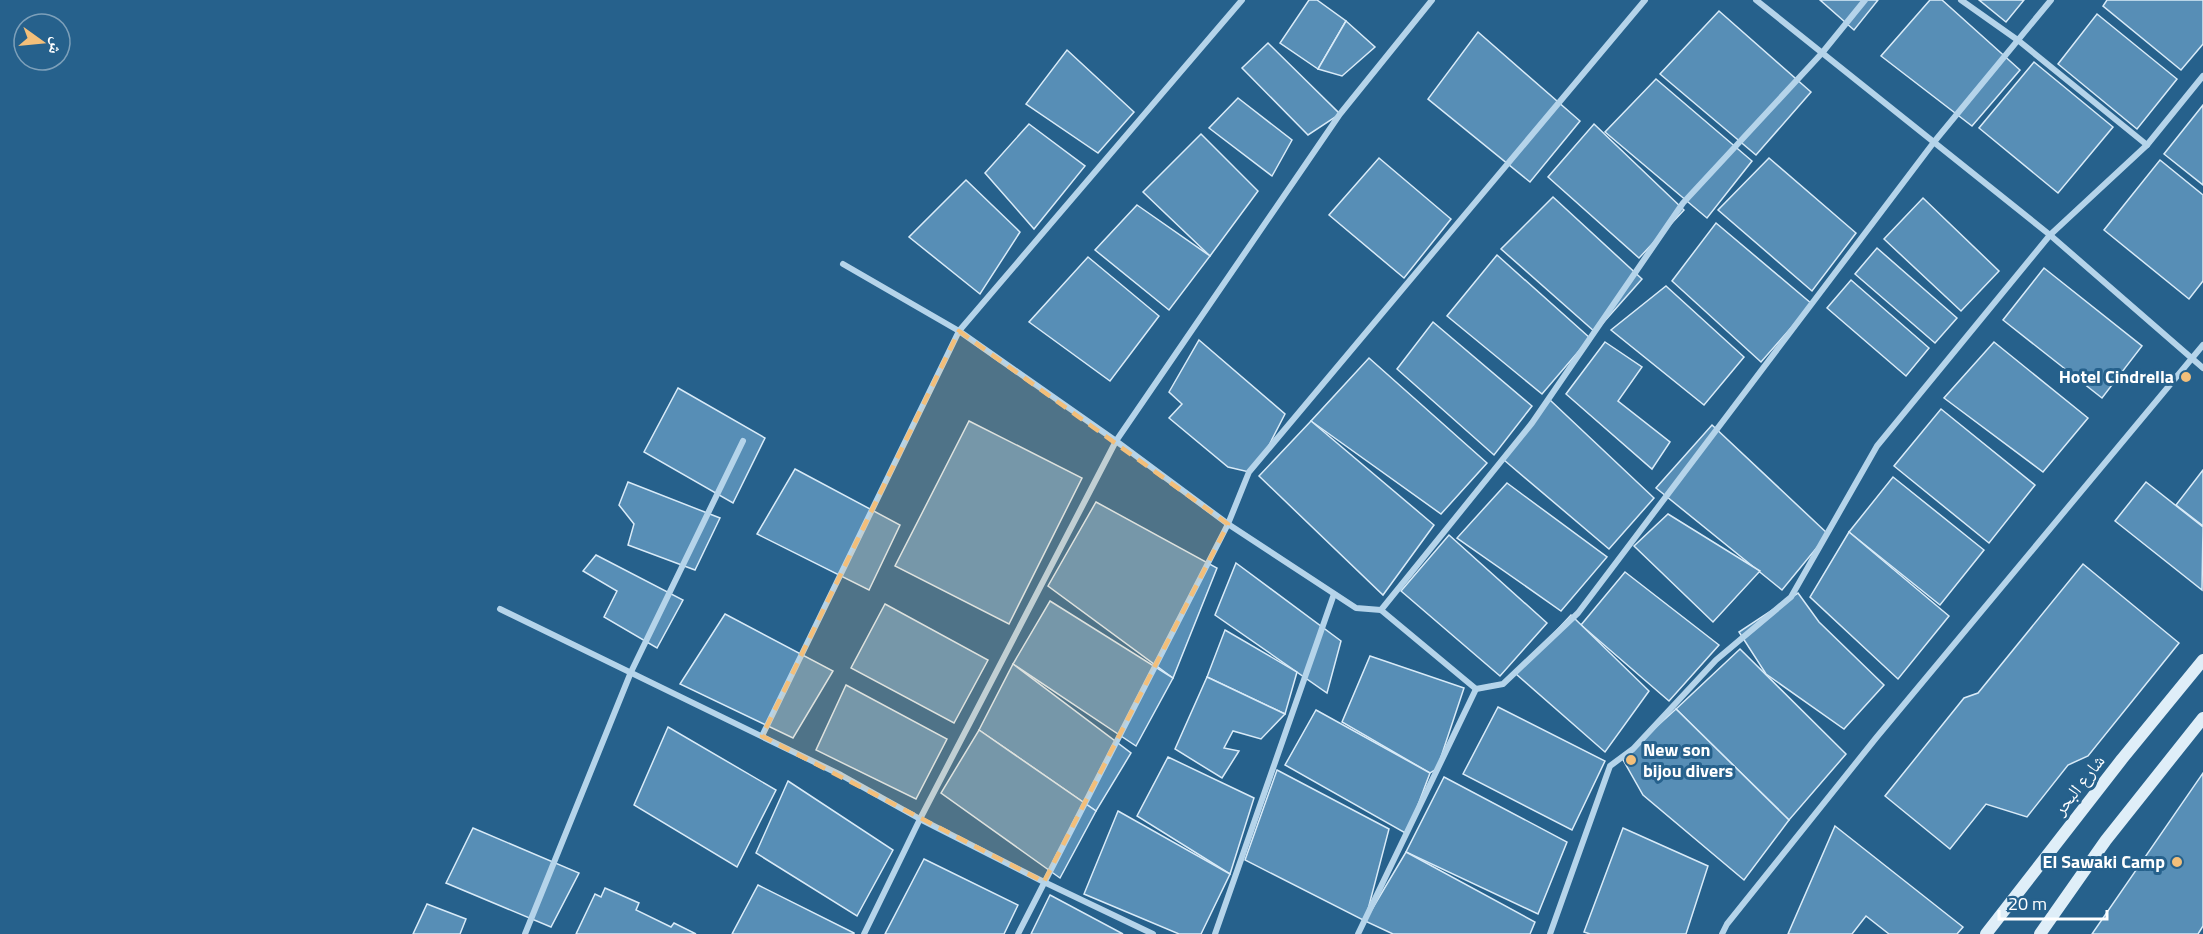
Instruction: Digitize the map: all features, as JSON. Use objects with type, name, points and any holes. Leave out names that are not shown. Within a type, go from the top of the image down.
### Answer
[{"type":"main road","name":"شارع البحر","points":[[1986,934],[2122,759],[2203,660]]},
{"type":"main road","points":[[2040,934],[2106,840],[2203,718]]},
{"type":"street","points":[[762,736],[959,331],[1242,0]]},
{"type":"street","points":[[864,934],[920,819],[1116,441],[1340,114],[1432,0]]},
{"type":"street","points":[[1018,934],[1228,525],[1249,472],[1645,0]]},
{"type":"street","points":[[1756,0],[2050,235],[2203,368]]},
{"type":"street","points":[[1381,610],[1532,423],[1683,203],[1822,53],[1865,0]]},
{"type":"street","points":[[1962,0],[2019,41],[2148,145]]},
{"type":"street","points":[[1476,689],[1503,684],[1578,613],[1934,141],[2051,0]]},
{"type":"street","points":[[1550,934],[1610,766],[1633,748],[1716,660],[1791,597],[1877,446],[2050,235],[2148,145],[2203,76]]},
{"type":"street","points":[[843,264],[959,331],[1116,441],[1228,525],[1334,594],[1356,608],[1381,610],[1476,689]]},
{"type":"street","points":[[1722,934],[1727,924],[1876,738],[2203,345]]},
{"type":"street","points":[[525,934],[631,672],[743,441]]},
{"type":"street","points":[[1215,934],[1334,594]]},
{"type":"street","points":[[500,609],[841,775],[920,819],[1153,934]]},
{"type":"street","points":[[1358,934],[1476,689]]},
{"type":"highlighted area","points":[[959,331],[1228,524],[1044,882],[762,736]]},
{"type":"building","points":[[1309,0],[1317,0],[1346,21],[1318,69],[1280,43]]},
{"type":"building","points":[[1820,0],[1878,0],[1854,30]]},
{"type":"building","points":[[1930,0],[1942,0],[2020,70],[1972,126],[1881,56]]},
{"type":"building","points":[[1979,0],[2024,0],[2006,22]]},
{"type":"building","points":[[2107,0],[2203,0],[2203,44],[2181,70],[2103,6]]},
{"type":"building","points":[[1719,11],[1811,92],[1756,155],[1660,74]]},
{"type":"building","points":[[2097,14],[2177,79],[2137,129],[2058,64]]},
{"type":"building","points":[[1346,21],[1375,47],[1342,76],[1318,69]]},
{"type":"building","points":[[1478,32],[1580,121],[1530,182],[1428,99]]},
{"type":"building","points":[[1268,43],[1340,114],[1308,135],[1242,68]]},
{"type":"building","points":[[1067,50],[1134,112],[1098,153],[1026,104]]},
{"type":"building","points":[[2034,62],[2113,127],[2058,193],[1979,128]]},
{"type":"building","points":[[1656,79],[1752,161],[1707,218],[1605,132]]},
{"type":"building","points":[[1238,98],[1292,140],[1272,176],[1209,128]]},
{"type":"building","points":[[2203,105],[2203,185],[2164,154]]},
{"type":"building","points":[[1029,124],[1085,166],[1034,229],[985,173]]},
{"type":"building","points":[[1594,124],[1684,210],[1639,258],[1548,177]]},
{"type":"building","points":[[1201,134],[1258,191],[1210,256],[1143,192]]},
{"type":"building","points":[[1379,158],[1451,219],[1404,278],[1329,215]]},
{"type":"building","points":[[1769,158],[1856,233],[1812,291],[1718,210]]},
{"type":"building","points":[[2160,160],[2203,195],[2203,281],[2189,299],[2104,230]]},
{"type":"building","points":[[966,180],[1020,232],[980,294],[909,237]]},
{"type":"building","points":[[1553,197],[1642,279],[1595,332],[1501,249]]},
{"type":"building","points":[[1923,198],[1999,271],[1961,311],[1884,239]]},
{"type":"building","points":[[1137,205],[1210,256],[1169,310],[1095,250]]},
{"type":"building","points":[[1716,223],[1812,304],[1761,362],[1672,281]]},
{"type":"building","points":[[1877,248],[1957,318],[1935,343],[1855,274]]},
{"type":"building","points":[[1497,255],[1590,338],[1542,394],[1447,316]]},
{"type":"building","points":[[1088,257],[1159,316],[1110,381],[1029,322]]},
{"type":"building","points":[[2044,268],[2142,346],[2102,398],[2003,320]]},
{"type":"building","points":[[1851,280],[1929,348],[1906,376],[1827,308]]},
{"type":"building","points":[[1666,286],[1744,357],[1704,405],[1611,330]]},
{"type":"building","points":[[1433,322],[1532,406],[1494,455],[1397,369]]},
{"type":"building","points":[[1199,340],[1285,414],[1266,451],[1249,472],[1228,467],[1169,418],[1182,404],[1169,392]]},
{"type":"building","points":[[1605,342],[1642,367],[1618,401],[1670,442],[1652,469],[1566,394]]},
{"type":"building","points":[[1994,342],[2088,418],[2043,472],[1944,398]]},
{"type":"building","points":[[1369,358],[1487,463],[1441,514],[1311,421]]},
{"type":"building","points":[[678,388],[765,438],[733,503],[644,452]]},
{"type":"building","points":[[1550,400],[1654,498],[1609,549],[1504,460]]},
{"type":"building","points":[[1941,409],[2035,485],[1989,543],[1894,466]]},
{"type":"building","points":[[969,421],[1082,478],[1009,624],[895,566]]},
{"type":"building","points":[[1311,421],[1434,525],[1383,595],[1259,476]]},
{"type":"building","points":[[1712,425],[1828,534],[1782,590],[1656,488]]},
{"type":"building","points":[[795,469],[900,525],[869,590],[757,534]]},
{"type":"building","points":[[2203,470],[2203,526],[2176,505]]},
{"type":"building","points":[[1893,477],[1984,550],[1940,605],[1849,532]]},
{"type":"building","points":[[628,482],[720,518],[695,570],[628,545],[634,524],[619,505]]},
{"type":"building","points":[[2146,482],[2203,527],[2202,590],[2115,521]]},
{"type":"building","points":[[1507,483],[1607,557],[1561,611],[1457,538]]},
{"type":"building","points":[[1096,502],[1217,568],[1173,678],[1048,586]]},
{"type":"building","points":[[1668,514],[1760,571],[1713,622],[1634,546]]},
{"type":"building","points":[[1849,532],[1949,616],[1898,679],[1810,597]]},
{"type":"building","points":[[1449,535],[1547,623],[1500,676],[1401,591]]},
{"type":"building","points":[[596,555],[683,600],[657,648],[604,617],[617,591],[583,571]]},
{"type":"building","points":[[1236,563],[1341,641],[1327,693],[1215,615]]},
{"type":"building","points":[[2083,564],[2179,643],[2088,756],[2068,765],[2027,817],[1986,804],[1950,849],[1885,796],[1964,698],[1978,693]]},
{"type":"building","points":[[1625,572],[1719,645],[1669,701],[1581,625]]},
{"type":"building","points":[[1798,593],[1819,622],[1884,685],[1844,729],[1766,674],[1739,632]]},
{"type":"building","points":[[1050,601],[1173,678],[1136,746],[1013,664]]},
{"type":"building","points":[[885,604],[988,660],[954,723],[851,668]]},
{"type":"building","points":[[725,614],[833,671],[793,738],[680,684]]},
{"type":"building","points":[[1571,615],[1649,691],[1605,752],[1516,674]]},
{"type":"building","points":[[1225,630],[1297,672],[1285,714],[1207,677]]},
{"type":"building","points":[[1740,649],[1846,754],[1789,820],[1676,709]]},
{"type":"building","points":[[1370,656],[1464,688],[1437,769],[1430,773],[1342,722]]},
{"type":"building","points":[[1013,664],[1131,753],[1096,811],[979,730]]},
{"type":"building","points":[[1207,677],[1285,714],[1261,739],[1233,731],[1224,748],[1239,751],[1222,778],[1175,749]]},
{"type":"building","points":[[846,685],[947,739],[916,799],[816,750]]},
{"type":"building","points":[[1498,707],[1605,761],[1572,830],[1463,774]]},
{"type":"building","points":[[1676,709],[1789,820],[1744,880],[1643,795],[1622,758]]},
{"type":"building","points":[[1316,710],[1430,773],[1407,834],[1285,765]]},
{"type":"building","points":[[668,727],[776,790],[737,867],[634,805]]},
{"type":"building","points":[[979,730],[1096,811],[1060,878],[941,793]]},
{"type":"building","points":[[1168,757],[1254,798],[1230,874],[1137,816]]},
{"type":"building","points":[[1277,770],[1389,829],[1365,921],[1245,860]]},
{"type":"building","name":"El Sawaki Camp","points":[[2203,773],[2203,926],[2198,934],[2092,934]]},
{"type":"building","points":[[1444,777],[1567,842],[1538,914],[1406,852]]},
{"type":"building","points":[[788,781],[893,850],[857,916],[756,853]]},
{"type":"building","points":[[1118,811],[1230,874],[1201,934],[1179,934],[1084,894]]},
{"type":"building","points":[[1835,826],[1963,927],[1957,934],[1889,934],[1866,916],[1852,934],[1788,934]]},
{"type":"building","points":[[473,828],[579,873],[551,927],[446,883]]},
{"type":"building","points":[[1623,828],[1708,866],[1686,934],[1590,934],[1584,932]]},
{"type":"building","points":[[1406,852],[1535,922],[1530,934],[1393,934],[1365,921]]},
{"type":"building","points":[[924,859],[1018,905],[1004,934],[885,934]]},
{"type":"building","points":[[758,885],[854,933],[854,934],[732,934]]},
{"type":"building","points":[[605,888],[639,903],[636,910],[671,927],[674,923],[696,934],[576,934],[595,894],[601,897]]},
{"type":"building","points":[[1050,895],[1123,934],[1031,934]]},
{"type":"building","points":[[427,904],[466,919],[460,934],[413,934]]},
{"type":"place","name":"Hotel Cindrella","points":[[2186,377]]},
{"type":"place","name":"New son bijou divers","points":[[1631,760]]},
{"type":"place","name":"El Sawaki Camp","points":[[2177,862]]}]
